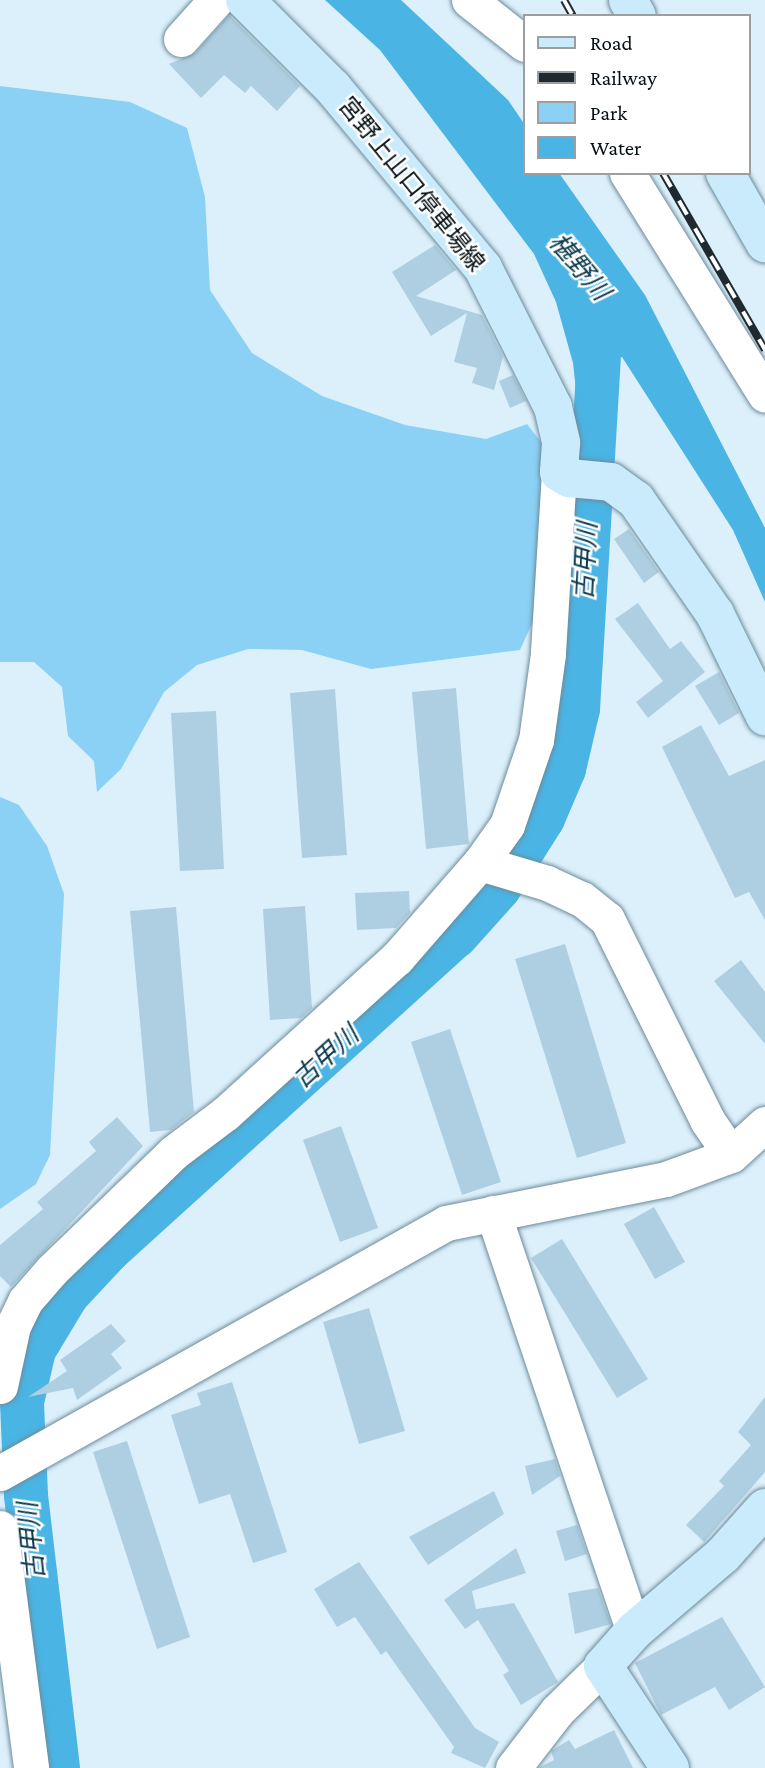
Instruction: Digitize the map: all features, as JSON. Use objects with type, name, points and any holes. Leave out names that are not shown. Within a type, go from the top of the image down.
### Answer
[{"type":"main road","name":"宮野上山口停車場線","points":[[245,0],[333,88],[483,268],[554,407],[564,475]]},
{"type":"main road","points":[[726,175],[765,243]]},
{"type":"main road","points":[[564,475],[611,482],[636,500],[715,614],[765,716]]},
{"type":"main road","points":[[670,1768],[603,1666],[634,1631],[723,1555],[765,1508]]},
{"type":"street","points":[[181,39],[216,0]]},
{"type":"street","points":[[469,0],[524,43]]},
{"type":"street","points":[[628,175],[765,395]]},
{"type":"street","points":[[0,1385],[13,1326],[24,1301],[52,1270],[173,1153],[226,1113],[397,958],[485,864],[507,825],[536,740],[548,654],[564,475]]},
{"type":"street","points":[[485,864],[582,899],[607,919],[707,1120],[730,1155]]},
{"type":"street","points":[[0,1473],[446,1223],[666,1179],[730,1155],[765,1124]]},
{"type":"street","points":[[493,1213],[634,1631]]},
{"type":"street","points":[[0,1528],[31,1768]]},
{"type":"street","points":[[513,1768],[556,1711],[603,1666]]},
{"type":"green space","points":[[0,86],[130,102],[187,128],[205,197],[210,290],[252,353],[322,396],[405,425],[486,439],[527,424],[544,446],[535,617],[520,650],[371,669],[302,650],[248,649],[197,665],[164,692],[121,769],[97,792],[94,761],[68,736],[62,687],[34,662],[0,662]]},
{"type":"green space","points":[[0,797],[19,805],[47,846],[64,894],[50,1155],[36,1184],[0,1209]]},
{"type":"water","name":"椹野川","points":[[325,0],[401,0],[508,100],[524,124],[524,175],[560,175],[645,295],[765,528],[765,602],[733,530],[622,357],[603,365],[600,411],[581,434],[573,363],[556,302],[534,254],[380,50]]},
{"type":"building","points":[[229,15],[300,86],[277,111],[251,86],[245,93],[224,75],[201,98],[169,64],[195,53]]},
{"type":"building","points":[[435,245],[456,270],[416,296],[482,315],[503,357],[494,390],[472,383],[477,368],[454,362],[467,313],[431,336],[392,272]]},
{"type":"building","points":[[513,375],[526,401],[510,408],[499,381]]},
{"type":"building","points":[[629,529],[659,572],[644,583],[614,539]]},
{"type":"building","points":[[638,603],[670,649],[681,641],[705,672],[648,718],[636,702],[663,681],[615,619]]},
{"type":"building","points":[[719,672],[739,713],[719,725],[695,686]]},
{"type":"building","points":[[456,688],[469,844],[426,849],[412,692]]},
{"type":"building","points":[[335,689],[347,855],[302,858],[290,693]]},
{"type":"building","points":[[216,711],[224,869],[180,871],[171,713]]},
{"type":"building","points":[[701,725],[729,776],[765,760],[765,920],[749,892],[735,898],[662,747]]},
{"type":"building","points":[[409,891],[410,913],[396,928],[357,930],[355,893]]},
{"type":"building","points":[[305,906],[312,1008],[301,1018],[270,1020],[263,909]]},
{"type":"building","points":[[176,907],[194,1112],[171,1130],[150,1132],[130,911]]},
{"type":"building","points":[[565,944],[626,1143],[577,1158],[515,959]]},
{"type":"building","points":[[741,960],[765,992],[765,1044],[714,981]]},
{"type":"building","points":[[450,1029],[501,1182],[462,1195],[411,1042]]},
{"type":"building","points":[[117,1117],[143,1146],[11,1287],[0,1276],[0,1245],[43,1209],[37,1202],[96,1151],[89,1142]]},
{"type":"building","points":[[341,1126],[378,1228],[340,1242],[303,1140]]},
{"type":"building","points":[[654,1207],[685,1262],[655,1279],[624,1224]]},
{"type":"building","points":[[562,1239],[648,1379],[617,1398],[531,1258]]},
{"type":"building","points":[[369,1308],[405,1431],[359,1444],[323,1322]]},
{"type":"building","points":[[111,1324],[126,1341],[111,1354],[122,1368],[77,1400],[73,1388],[28,1397],[67,1371],[60,1360]]},
{"type":"building","points":[[232,1382],[287,1552],[253,1563],[230,1494],[199,1504],[171,1415],[201,1405],[197,1393]]},
{"type":"building","points":[[765,1397],[765,1472],[704,1542],[686,1525],[724,1486],[719,1481],[751,1445],[738,1432]]},
{"type":"building","points":[[127,1441],[190,1637],[157,1649],[93,1452]]},
{"type":"building","points":[[555,1459],[560,1476],[532,1495],[525,1466]]},
{"type":"building","points":[[494,1491],[504,1514],[428,1565],[409,1537]]},
{"type":"building","points":[[577,1525],[587,1554],[565,1561],[556,1531]]},
{"type":"building","points":[[516,1548],[526,1573],[472,1591],[476,1609],[514,1603],[558,1682],[521,1705],[503,1675],[509,1671],[478,1620],[465,1629],[444,1600]]},
{"type":"building","points":[[359,1562],[475,1728],[499,1742],[485,1768],[451,1753],[454,1747],[386,1651],[381,1655],[355,1617],[337,1627],[314,1589]]},
{"type":"building","points":[[598,1588],[611,1624],[575,1634],[568,1593]]},
{"type":"building","points":[[722,1617],[765,1687],[729,1710],[715,1687],[661,1715],[635,1663]]},
{"type":"building","points":[[614,1730],[633,1768],[538,1768],[554,1760],[551,1751],[569,1740],[575,1749]]},
{"type":"waterway","name":"古甲川","points":[[58,1768],[26,1495],[22,1402],[34,1350],[67,1295],[108,1251],[456,936],[499,888],[543,818],[564,769],[578,709],[599,359]]},
{"type":"railway","points":[[564,0],[572,14]]},
{"type":"railway","points":[[664,175],[765,350]]}]
